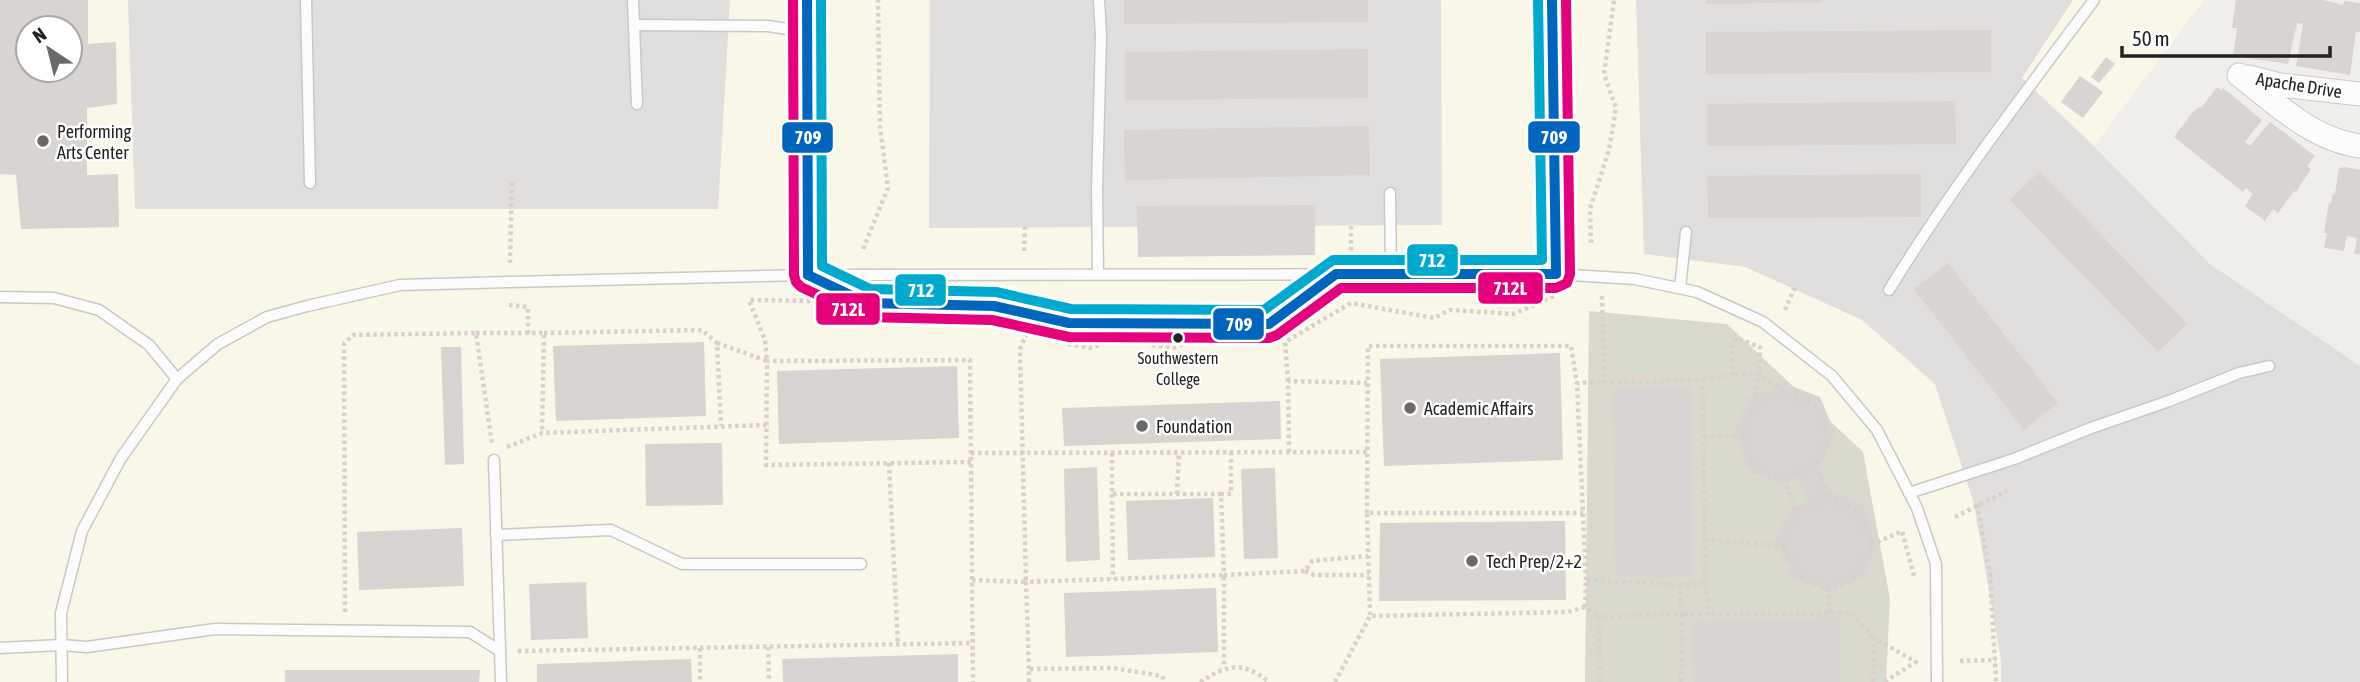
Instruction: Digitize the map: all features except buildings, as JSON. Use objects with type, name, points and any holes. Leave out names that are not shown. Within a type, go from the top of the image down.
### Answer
[{"type":"street","name":"Apache Drive","points":[[2360,94],[2280,85],[2239,75],[2300,122],[2340,143],[2360,146]]},
{"type":"lane","points":[[306,0],[310,183]]},
{"type":"lane","points":[[633,0],[637,104]]},
{"type":"lane","points":[[807,0],[808,275]]},
{"type":"lane","points":[[1098,274],[1101,36],[1099,0]]},
{"type":"lane","points":[[1552,0],[1556,274]]},
{"type":"lane","points":[[1889,290],[1927,228],[2094,0]]},
{"type":"lane","points":[[634,25],[768,26],[807,32]]},
{"type":"lane","points":[[1391,193],[1391,274]]},
{"type":"lane","points":[[1681,288],[1686,232]]},
{"type":"lane","points":[[808,275],[867,303],[994,306],[1069,323],[1269,324],[1336,274]]},
{"type":"lane","points":[[62,682],[61,613],[82,531],[121,458],[177,379],[218,344],[267,317],[400,285],[808,275],[1556,274],[1635,279],[1697,292],[1763,322],[1832,376],[1877,430],[1917,508],[1936,564],[1937,682]]},
{"type":"lane","points":[[0,297],[54,298],[99,310],[149,345],[177,379]]},
{"type":"lane","points":[[1909,493],[2014,459],[2239,373],[2269,366]]},
{"type":"lane","points":[[494,456],[501,682]]},
{"type":"lane","points":[[496,535],[611,530],[682,564],[861,564]]},
{"type":"lane","points":[[0,648],[61,645],[87,647],[215,629],[470,632],[500,651]]},
{"type":"path","points":[[863,249],[888,188],[880,127],[878,0]]},
{"type":"path","points":[[1591,243],[1590,209],[1609,150],[1616,108],[1604,74],[1615,0]]},
{"type":"path","points":[[510,263],[512,179]]},
{"type":"path","points":[[1350,226],[1351,254]]},
{"type":"path","points":[[1024,251],[1025,227]]},
{"type":"path","points":[[1786,310],[1795,287]]},
{"type":"path","points":[[1593,292],[1602,296],[1604,382]]},
{"type":"path","points":[[1273,341],[1285,342],[1351,303],[1434,318],[1450,310],[1514,314],[1555,295],[1567,294]]},
{"type":"path","points":[[819,303],[808,300],[749,300],[765,340],[766,465],[971,462]]},
{"type":"path","points":[[509,305],[527,307],[528,334]]},
{"type":"path","points":[[345,631],[344,344],[353,335],[702,330],[717,342],[766,361],[970,360],[973,682]]},
{"type":"path","points":[[1013,331],[1039,338]]},
{"type":"path","points":[[476,333],[494,456],[542,433],[766,425]]},
{"type":"path","points":[[542,433],[544,334]]},
{"type":"path","points":[[1026,335],[1020,349],[1029,682]]},
{"type":"path","points":[[1577,383],[1703,380],[1732,374],[1759,374],[1783,392],[1817,406],[1829,437],[1816,466],[1784,477],[1754,472],[1741,436],[1754,403],[1759,374],[1760,347],[1736,338],[1732,345],[1732,374]]},
{"type":"path","points":[[1146,344],[1173,348],[1191,341]]},
{"type":"path","points":[[717,342],[721,426]]},
{"type":"path","points":[[1065,343],[1090,348],[1109,342]]},
{"type":"path","points":[[1285,342],[1289,452]]},
{"type":"path","points":[[1335,682],[1370,615],[1367,513],[1368,346],[1571,346],[1577,383],[1585,607]]},
{"type":"path","points":[[1703,380],[1706,583],[1710,614]]},
{"type":"path","points":[[1288,381],[1367,383]]},
{"type":"path","points":[[1754,403],[1783,392]]},
{"type":"path","points":[[1704,437],[1741,436]]},
{"type":"path","points":[[1112,494],[1231,494],[1231,452]]},
{"type":"path","points":[[971,453],[1367,452]]},
{"type":"path","points":[[1112,453],[1113,579]]},
{"type":"path","points":[[1177,494],[1179,453]]},
{"type":"path","points":[[889,463],[898,645]]},
{"type":"path","points":[[1816,466],[1831,499],[1860,513],[1871,545]]},
{"type":"path","points":[[1784,477],[1795,511],[1784,547],[1797,576],[1829,590]]},
{"type":"path","points":[[1955,517],[2007,492]]},
{"type":"path","points":[[1221,494],[1224,668]]},
{"type":"path","points":[[1795,511],[1831,499]]},
{"type":"path","points":[[1978,504],[1990,574],[1996,682]]},
{"type":"path","points":[[1367,513],[1583,513]]},
{"type":"path","points":[[1829,590],[1857,576],[1871,545],[1902,531],[1915,586]]},
{"type":"path","points":[[1705,540],[1784,547]]},
{"type":"path","points":[[1305,570],[1312,561],[1368,556]]},
{"type":"path","points":[[972,580],[1026,582],[1305,570],[1314,575],[1369,575]]},
{"type":"path","points":[[1586,580],[1679,585],[1706,583]]},
{"type":"path","points":[[1679,585],[1682,614],[1681,682]]},
{"type":"path","points":[[1829,590],[1829,613]]},
{"type":"path","points":[[1370,615],[1568,612],[1585,607]]},
{"type":"path","points":[[1585,607],[1599,617],[1850,613],[1874,638],[1916,662]]},
{"type":"path","points":[[1599,617],[1600,682]]},
{"type":"path","points":[[1873,682],[1874,638]]},
{"type":"path","points":[[500,651],[972,643]]},
{"type":"path","points":[[768,647],[769,682]]},
{"type":"path","points":[[700,648],[700,682]]},
{"type":"path","points":[[1916,649],[1916,672]]},
{"type":"path","points":[[1960,661],[1996,660]]},
{"type":"path","points":[[1884,682],[1916,662]]},
{"type":"path","points":[[1029,669],[1112,668],[1162,676],[1165,682]]},
{"type":"path","points":[[1199,682],[1224,668],[1251,668],[1269,682]]},
{"type":"shaded area","name":"Southwestern College","points":[[0,0],[2204,0],[2094,146],[2210,264],[2360,366],[2360,682],[0,682]]},
{"type":"shaded area","points":[[128,0],[730,0],[718,209],[135,209]]},
{"type":"shaded area","points":[[930,0],[1441,0],[1442,225],[929,228]]},
{"type":"shaded area","points":[[1636,0],[2073,0],[2022,78],[2094,146],[2210,264],[2360,366],[2360,682],[2001,682],[2001,660],[1974,504],[1935,384],[1862,320],[1745,267],[1644,254]]},
{"type":"shaded area","points":[[1589,311],[1727,324],[1863,452],[1890,599],[1886,682],[1585,682]]},
{"type":"transit line","name":"712L","points":[[793,0],[794,275],[801,287],[865,317],[992,320],[1069,337],[1269,338],[1341,288],[1556,288],[1567,283],[1570,274],[1566,0]]},
{"type":"transit line","name":"709","points":[[807,0],[808,275]]},
{"type":"transit line","name":"712","points":[[821,0],[822,266],[870,289],[996,292],[1071,309],[1264,310],[1333,260],[1542,260],[1538,0]]},
{"type":"transit line","name":"709","points":[[1552,0],[1556,274]]},
{"type":"transit line","name":"709","points":[[808,275],[867,303],[994,306],[1069,323],[1269,324],[1336,274],[1556,274]]},
{"type":"place","name":"Performing Arts Center","points":[[43,141]]},
{"type":"place","name":"Southwestern College","points":[[1178,338]]},
{"type":"place","name":"Academic Affairs","points":[[1410,408]]},
{"type":"place","name":"Foundation","points":[[1142,426]]},
{"type":"place","name":"Tech Prep/2+2","points":[[1472,561]]}]
